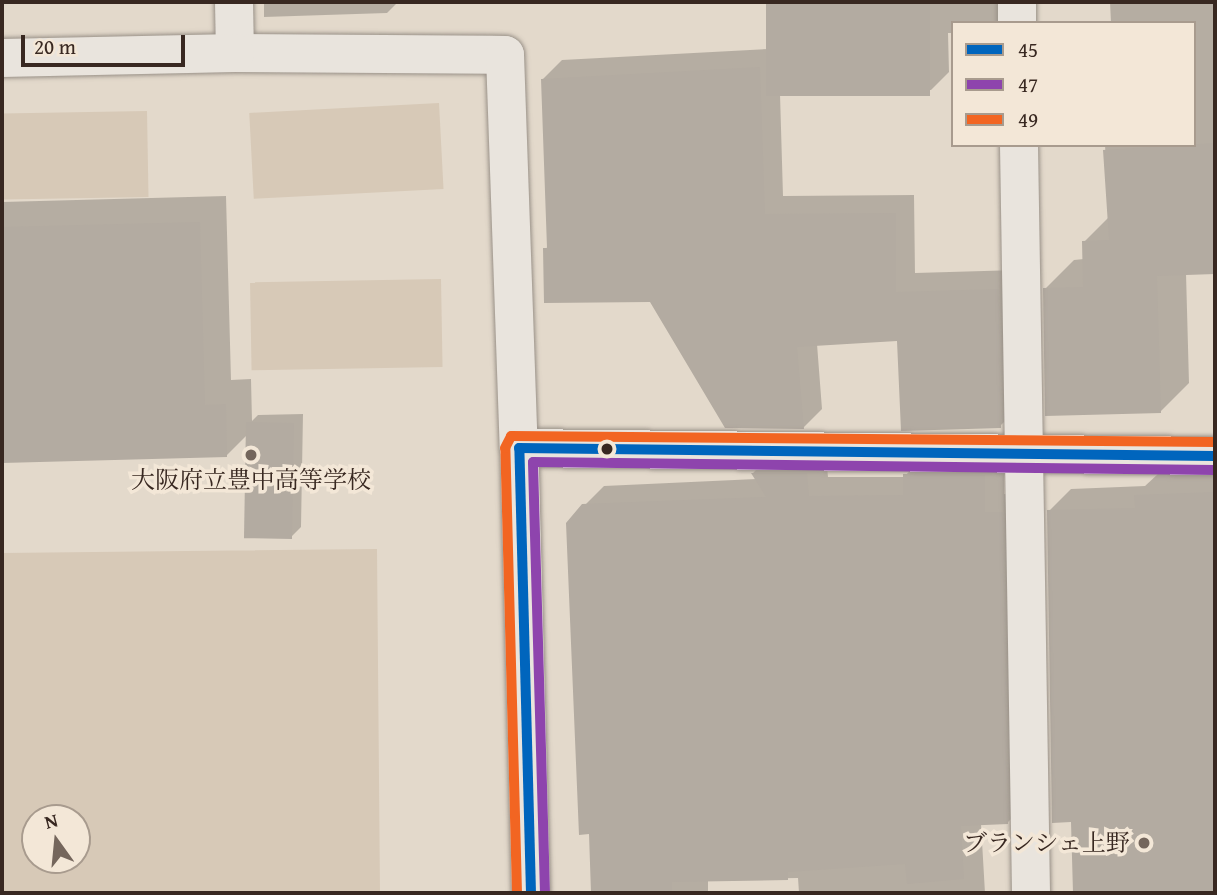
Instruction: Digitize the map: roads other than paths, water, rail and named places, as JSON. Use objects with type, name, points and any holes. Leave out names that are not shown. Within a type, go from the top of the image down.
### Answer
[{"type":"street","points":[[234,2],[235,53]]},
{"type":"street","points":[[1017,2],[1017,21]]},
{"type":"street","points":[[2,58],[235,53],[505,55],[531,893]]},
{"type":"street","points":[[1019,147],[1031,893]]},
{"type":"street","points":[[519,448],[1215,456]]},
{"type":"place","name":"大阪府立豊中高等学校","points":[[251,455]]},
{"type":"place","name":"ブランシェ上野","points":[[1144,843]]}]
